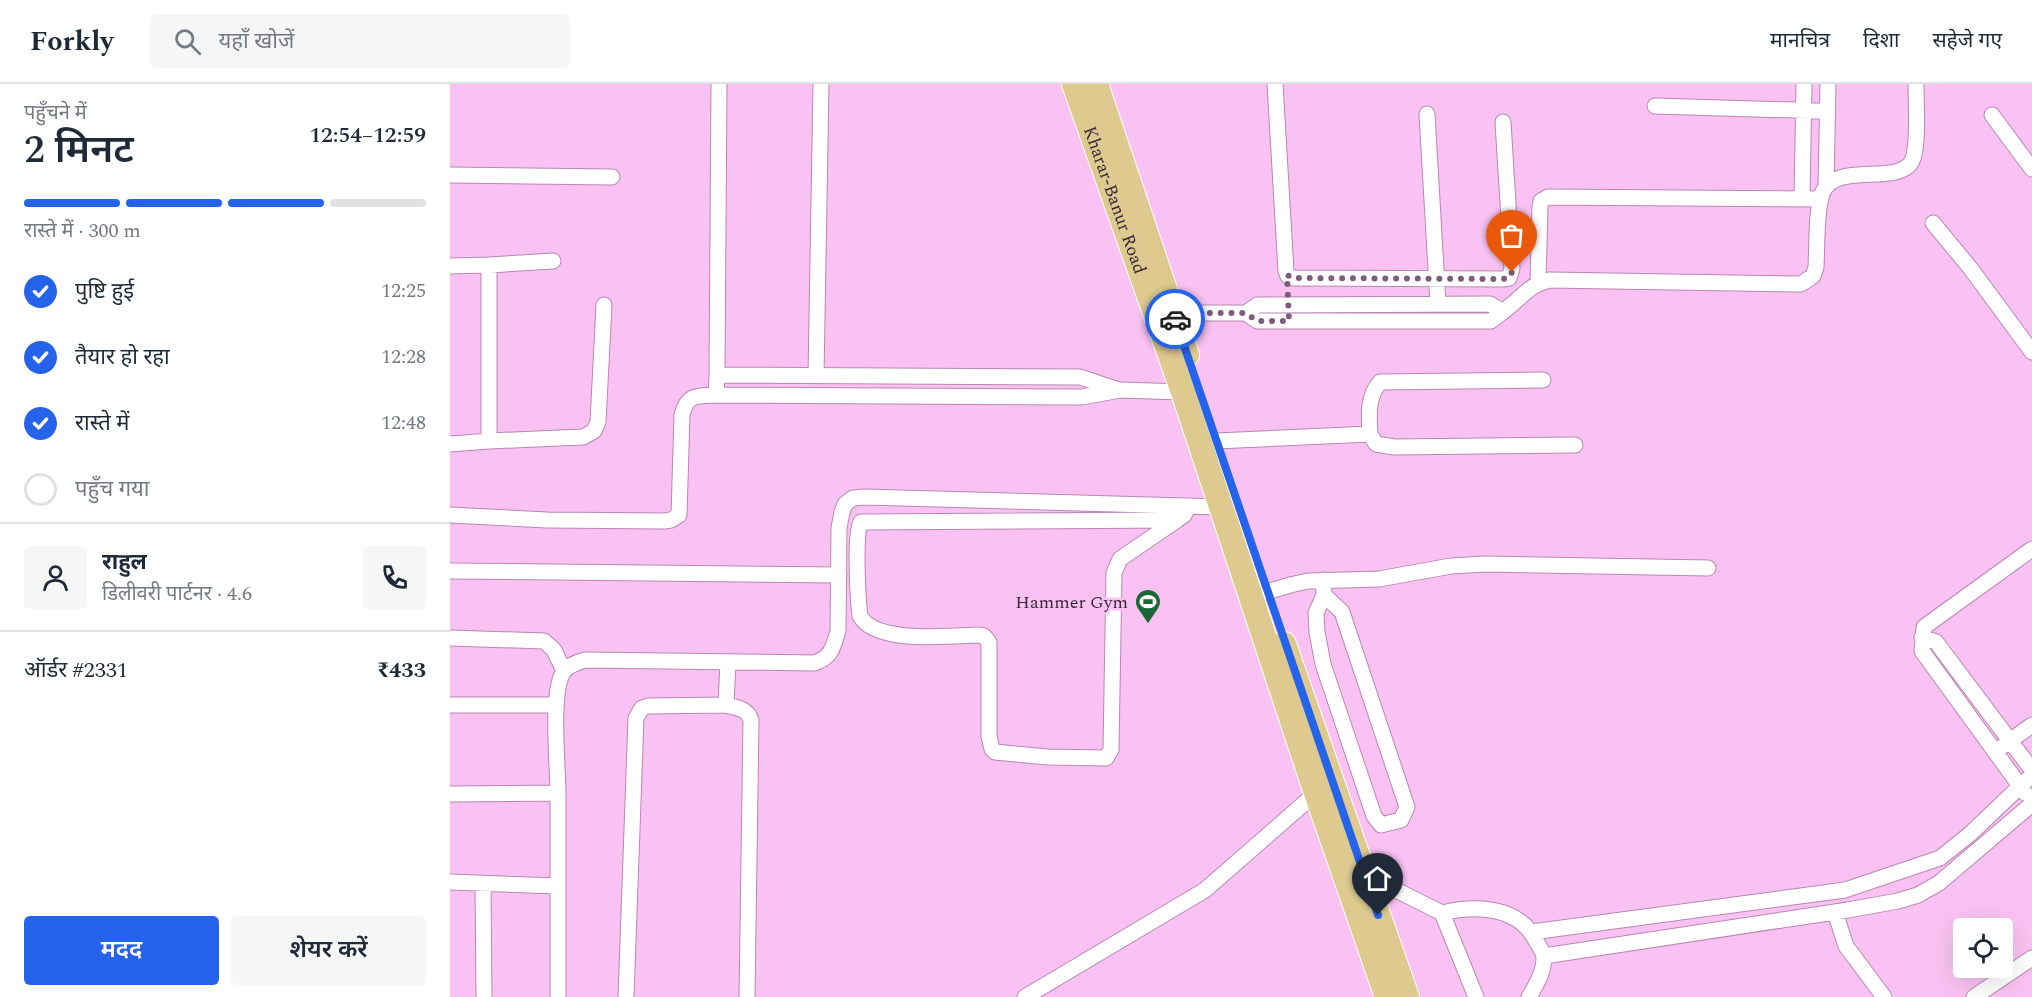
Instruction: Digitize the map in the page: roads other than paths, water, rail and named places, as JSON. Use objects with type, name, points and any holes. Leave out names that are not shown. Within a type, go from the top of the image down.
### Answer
[{"type":"highway","name":"Kharar-Banur Road","points":[[1074,84],[1183,392],[1199,416],[1222,507],[1324,789],[1387,997]]},
{"type":"highway","points":[[1096,84],[1173,313],[1199,416],[1216,441],[1267,592],[1324,789],[1364,874],[1407,997]]},
{"type":"street","points":[[716,395],[719,84]]},
{"type":"street","points":[[816,376],[821,84]]},
{"type":"street","points":[[1275,84],[1289,321]]},
{"type":"street","points":[[1802,199],[1804,84]]},
{"type":"street","points":[[1246,313],[1257,321],[1491,321],[1538,283],[1550,280],[1802,284],[1813,276],[1816,267],[1824,193],[1828,84]]},
{"type":"street","points":[[1538,283],[1540,206],[1544,198],[1802,199],[1824,193],[1835,180],[1848,176],[1898,171],[1906,168],[1911,162],[1915,150],[1916,84]]},
{"type":"street","points":[[1655,106],[1827,111]]},
{"type":"street","points":[[1427,114],[1438,304]]},
{"type":"street","points":[[1992,115],[2032,169]]},
{"type":"street","points":[[1287,275],[1293,278],[1507,279],[1512,274],[1503,122]]},
{"type":"street","points":[[450,175],[612,177]]},
{"type":"street","points":[[1933,223],[1971,269],[2032,352]]},
{"type":"street","points":[[450,266],[553,261]]},
{"type":"street","points":[[489,265],[489,441]]},
{"type":"street","points":[[1173,313],[1246,313],[1257,305],[1490,304],[1502,311]]},
{"type":"street","points":[[450,444],[583,437],[594,431],[598,422],[604,305]]},
{"type":"street","points":[[717,375],[1080,377],[1120,390]]},
{"type":"street","points":[[1543,380],[1380,382],[1374,388],[1370,399],[1370,434],[1376,444],[1394,447],[1575,445]]},
{"type":"street","points":[[450,507],[458,515],[547,520],[664,521],[675,518],[679,515],[682,415],[684,404],[695,396],[1082,397],[1120,390],[1183,392]]},
{"type":"street","points":[[1216,441],[1370,434]]},
{"type":"street","points":[[558,997],[556,705],[564,671],[585,660],[813,663],[824,660],[833,648],[838,631],[838,528],[844,504],[853,498],[1222,507]]},
{"type":"street","points":[[1177,520],[864,521],[858,526],[860,616],[863,623],[870,627],[892,634],[977,635],[987,639],[989,642],[989,736],[995,752],[1047,757],[1106,758],[1111,750],[1114,573],[1120,559],[1177,520],[1184,515],[1189,506]]},
{"type":"street","points":[[1544,956],[1898,901],[1918,895],[1939,883],[2032,803],[1922,651],[1924,627],[2032,549]]},
{"type":"street","points":[[1267,592],[1290,585],[1324,587],[1451,566],[1484,564],[1708,568]]},
{"type":"street","points":[[450,570],[839,575]]},
{"type":"street","points":[[1324,587],[1342,612],[1405,799],[1406,814],[1401,820],[1390,824],[1381,825],[1374,816],[1323,664],[1316,613],[1324,587]]},
{"type":"street","points":[[1922,637],[1936,642],[2032,770]]},
{"type":"street","points":[[450,638],[544,641],[554,650],[564,671]]},
{"type":"street","points":[[726,705],[728,662]]},
{"type":"street","points":[[450,705],[556,705]]},
{"type":"street","points":[[626,997],[637,713],[648,706],[726,705],[745,710],[751,720],[747,997]]},
{"type":"street","points":[[1995,753],[2032,725]]},
{"type":"street","points":[[1532,932],[1845,890],[1940,858],[1970,834],[2032,776]]},
{"type":"street","points":[[1025,997],[1205,890],[1324,789]]},
{"type":"street","points":[[450,794],[558,793]]},
{"type":"street","points":[[1364,874],[1442,913],[1462,908],[1486,908],[1512,916],[1532,932],[1544,956],[1539,980],[1529,997]]},
{"type":"street","points":[[450,882],[557,886]]},
{"type":"street","points":[[483,884],[484,997]]},
{"type":"street","points":[[1835,912],[1846,946],[1884,997]]},
{"type":"street","points":[[1442,913],[1476,997]]},
{"type":"street","points":[[1974,997],[2032,958]]},
{"type":"place","name":"Hammer Gym","points":[[1148,625]]}]
